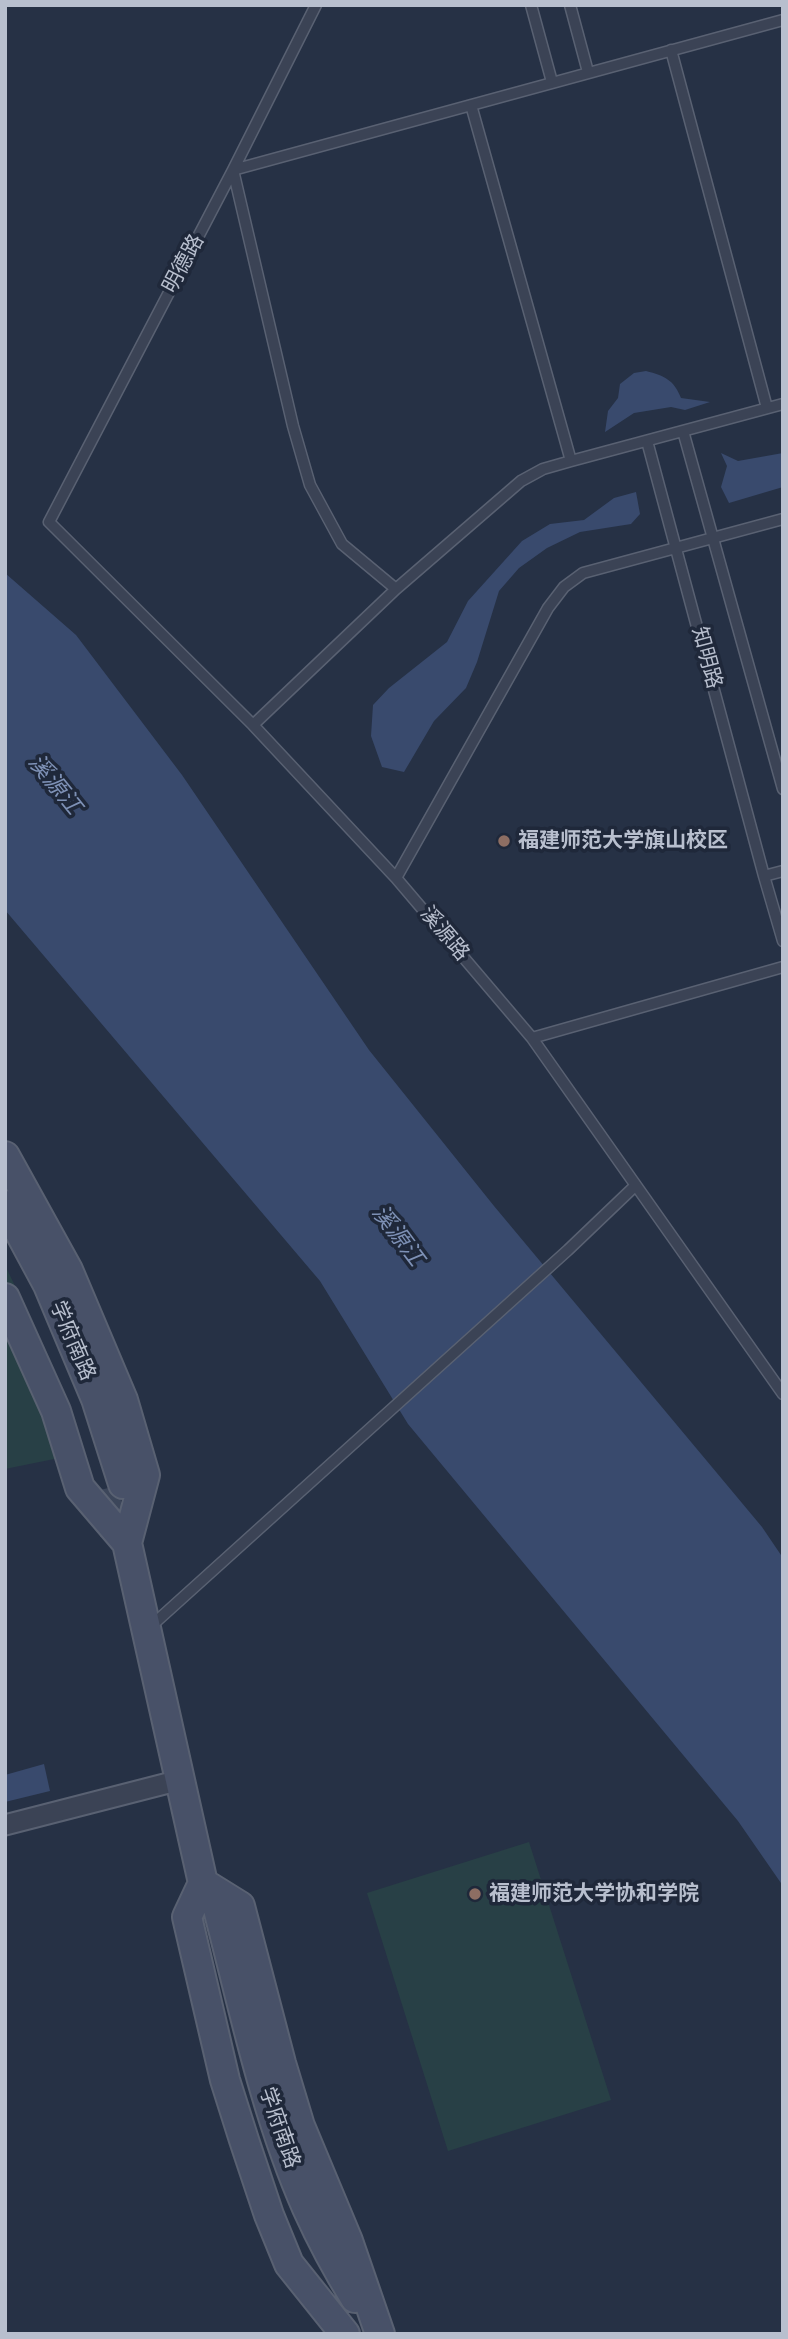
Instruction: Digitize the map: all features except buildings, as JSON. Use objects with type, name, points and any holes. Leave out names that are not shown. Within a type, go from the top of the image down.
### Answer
[{"type":"main road","points":[[5,1156],[68,1270],[123,1400],[145,1475],[127,1543],[204,1883],[187,1917],[225,2080],[269,2215],[289,2264],[345,2334]]},
{"type":"main road","name":"学府南路","points":[[5,1205],[54,1298],[96,1399],[113,1486],[32,1294],[5,1244]]},
{"type":"main road","points":[[5,1298],[56,1412],[80,1488],[127,1543]]},
{"type":"main road","points":[[204,1883],[240,1906],[300,2126],[348,2241],[378,2334]]},
{"type":"main road","name":"学府南路","points":[[354,2334],[313,2262],[290,2214],[262,2141],[209,1911],[278,2134],[306,2207],[330,2255],[378,2334]]},
{"type":"street","points":[[5,1825],[180,1780]]},
{"type":"lane","name":"明德路","points":[[49,522],[316,5]]},
{"type":"lane","points":[[531,5],[552,82]]},
{"type":"lane","points":[[570,5],[588,72]]},
{"type":"lane","points":[[396,590],[342,544],[310,485],[293,426],[233,170],[783,20]]},
{"type":"lane","points":[[671,50],[767,408]]},
{"type":"lane","points":[[471,104],[571,461]]},
{"type":"lane","points":[[253,725],[396,590],[521,481],[543,469],[783,404]]},
{"type":"lane","name":"知明路","points":[[683,431],[783,789]]},
{"type":"lane","name":"知明路","points":[[647,441],[783,942]]},
{"type":"lane","points":[[396,878],[548,608],[564,587],[583,573],[783,519]]},
{"type":"lane","name":"溪源路","points":[[49,522],[253,725],[396,878],[533,1038],[783,1394]]},
{"type":"lane","points":[[764,876],[783,872]]},
{"type":"lane","points":[[533,1038],[783,967]]},
{"type":"lane","points":[[146,1631],[569,1250],[635,1186]]},
{"type":"green space","points":[[5,1265],[43,1345],[59,1458],[5,1469]]},
{"type":"green space","points":[[529,1842],[611,2100],[448,2151],[367,1893]]},
{"type":"water","points":[[646,371],[668,380],[681,398],[710,402],[685,410],[671,407],[634,413],[605,432],[608,411],[618,398],[620,384],[634,373]]},
{"type":"water","points":[[721,453],[738,461],[783,453],[783,487],[729,503],[721,487],[727,466]]},
{"type":"water","points":[[636,492],[640,514],[631,524],[580,532],[547,548],[519,568],[499,591],[466,688],[434,721],[404,772],[382,767],[371,736],[373,705],[389,688],[447,642],[468,601],[522,541],[550,524],[584,520],[614,498]]},
{"type":"water","name":"溪源江","points":[[5,573],[76,635],[182,775],[369,1050],[494,1206],[762,1527],[783,1558],[783,1886],[738,1821],[408,1424],[320,1281],[5,910]]},
{"type":"water","points":[[44,1764],[50,1791],[5,1802],[5,1775]]},
{"type":"tunnel","points":[[104,1489],[114,1534]]},
{"type":"place","name":"福建师范大学旗山校区","points":[[504,841]]},
{"type":"place","name":"福建师范大学协和学院","points":[[475,1894]]}]
